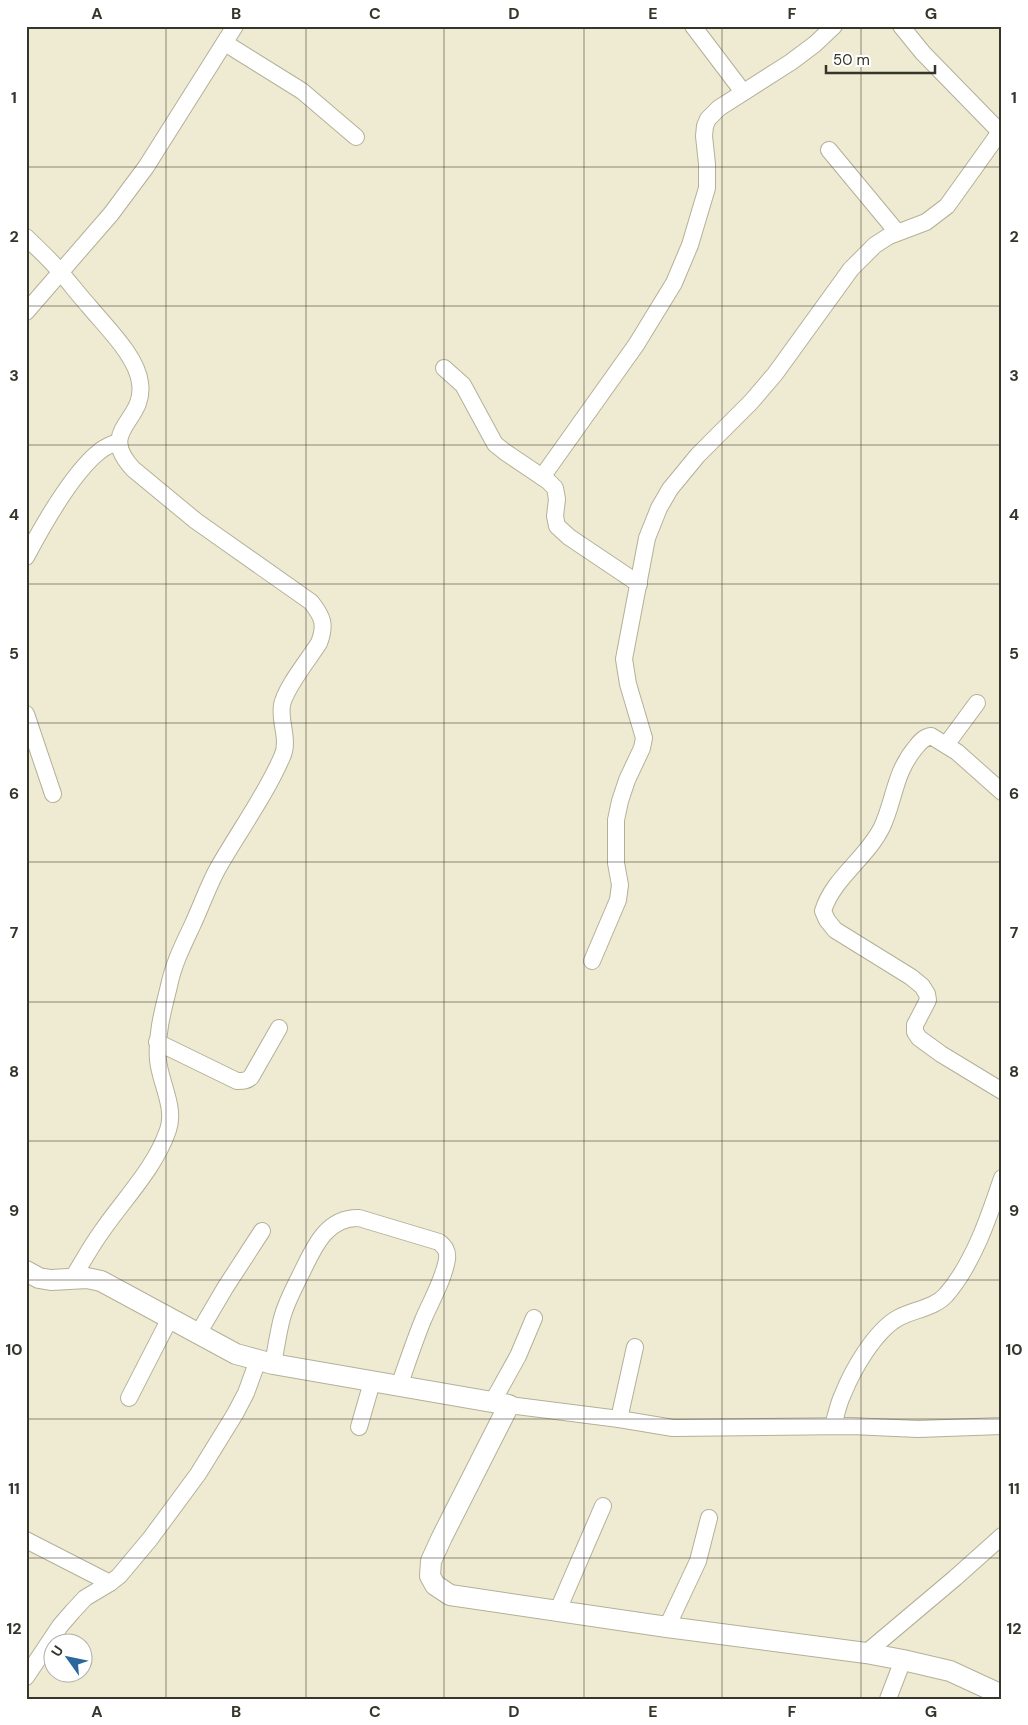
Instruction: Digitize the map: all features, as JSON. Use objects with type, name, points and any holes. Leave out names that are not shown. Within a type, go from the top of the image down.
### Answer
[{"type":"street","points":[[26,312],[111,214],[146,167],[235,26]]},
{"type":"street","points":[[693,26],[743,92]]},
{"type":"street","points":[[542,477],[636,345],[674,283],[690,245],[707,188],[704,136],[705,126],[712,114],[798,57],[834,26]]},
{"type":"street","points":[[592,961],[618,900],[620,885],[616,863],[616,820],[627,780],[642,748],[644,738],[628,684],[624,658],[649,532],[670,490],[698,454],[751,402],[775,374],[851,269],[875,245],[898,232],[926,222],[947,206],[1001,133],[923,53],[901,26]]},
{"type":"street","points":[[225,43],[302,91],[356,137]]},
{"type":"street","points":[[828,150],[898,232]]},
{"type":"street","points":[[26,237],[60,271],[117,339],[135,366],[140,383],[140,396],[118,442],[101,450],[81,471],[40,532],[26,557]]},
{"type":"street","points":[[444,368],[463,385],[495,444],[555,488],[557,494],[555,516],[557,526],[569,537],[639,584]]},
{"type":"street","points":[[72,1279],[101,1232],[145,1173],[169,1128],[168,1105],[158,1062],[158,1042],[169,982],[184,943],[218,869],[269,785],[284,755],[282,703],[319,644],[322,636],[323,619],[311,602],[196,521],[133,469],[121,454],[118,442]]},
{"type":"street","points":[[946,745],[977,703]]},
{"type":"street","points":[[26,714],[53,794]]},
{"type":"street","points":[[1002,792],[957,752],[930,736],[926,737],[914,749],[900,771],[882,825],[876,837],[830,893],[823,911],[835,930],[911,977],[922,986],[928,1000],[915,1025],[915,1032],[919,1038],[941,1054],[1002,1091]]},
{"type":"street","points":[[158,1042],[238,1081],[242,1081],[249,1080],[279,1028]]},
{"type":"street","points":[[833,1426],[842,1395],[853,1373],[865,1353],[881,1333],[890,1323],[911,1311],[937,1303],[954,1284],[972,1253],[1002,1178]]},
{"type":"street","points":[[26,1676],[60,1626],[85,1598],[110,1583],[130,1565],[198,1474],[235,1414],[246,1392],[266,1362],[284,1311],[310,1254],[320,1238],[329,1229],[348,1218],[359,1218],[439,1242],[447,1253],[441,1278],[421,1323],[399,1386]]},
{"type":"street","points":[[198,1334],[225,1288],[262,1232]]},
{"type":"street","points":[[26,1271],[39,1278],[50,1280],[87,1278],[101,1281],[236,1354],[266,1362],[372,1382],[501,1403],[673,1428],[833,1426],[918,1429],[1002,1426]]},
{"type":"street","points":[[129,1398],[170,1318]]},
{"type":"street","points":[[534,1318],[501,1403],[431,1562],[430,1576],[435,1585],[450,1595],[667,1627],[866,1653],[950,1671],[1002,1695]]},
{"type":"street","points":[[619,1419],[635,1347]]},
{"type":"street","points":[[359,1427],[372,1382]]},
{"type":"street","points":[[558,1610],[603,1506]]},
{"type":"street","points":[[667,1627],[695,1567],[709,1518]]},
{"type":"street","points":[[866,1653],[956,1578],[1002,1536]]},
{"type":"street","points":[[26,1540],[110,1583]]},
{"type":"street","points":[[888,1699],[902,1660]]}]
